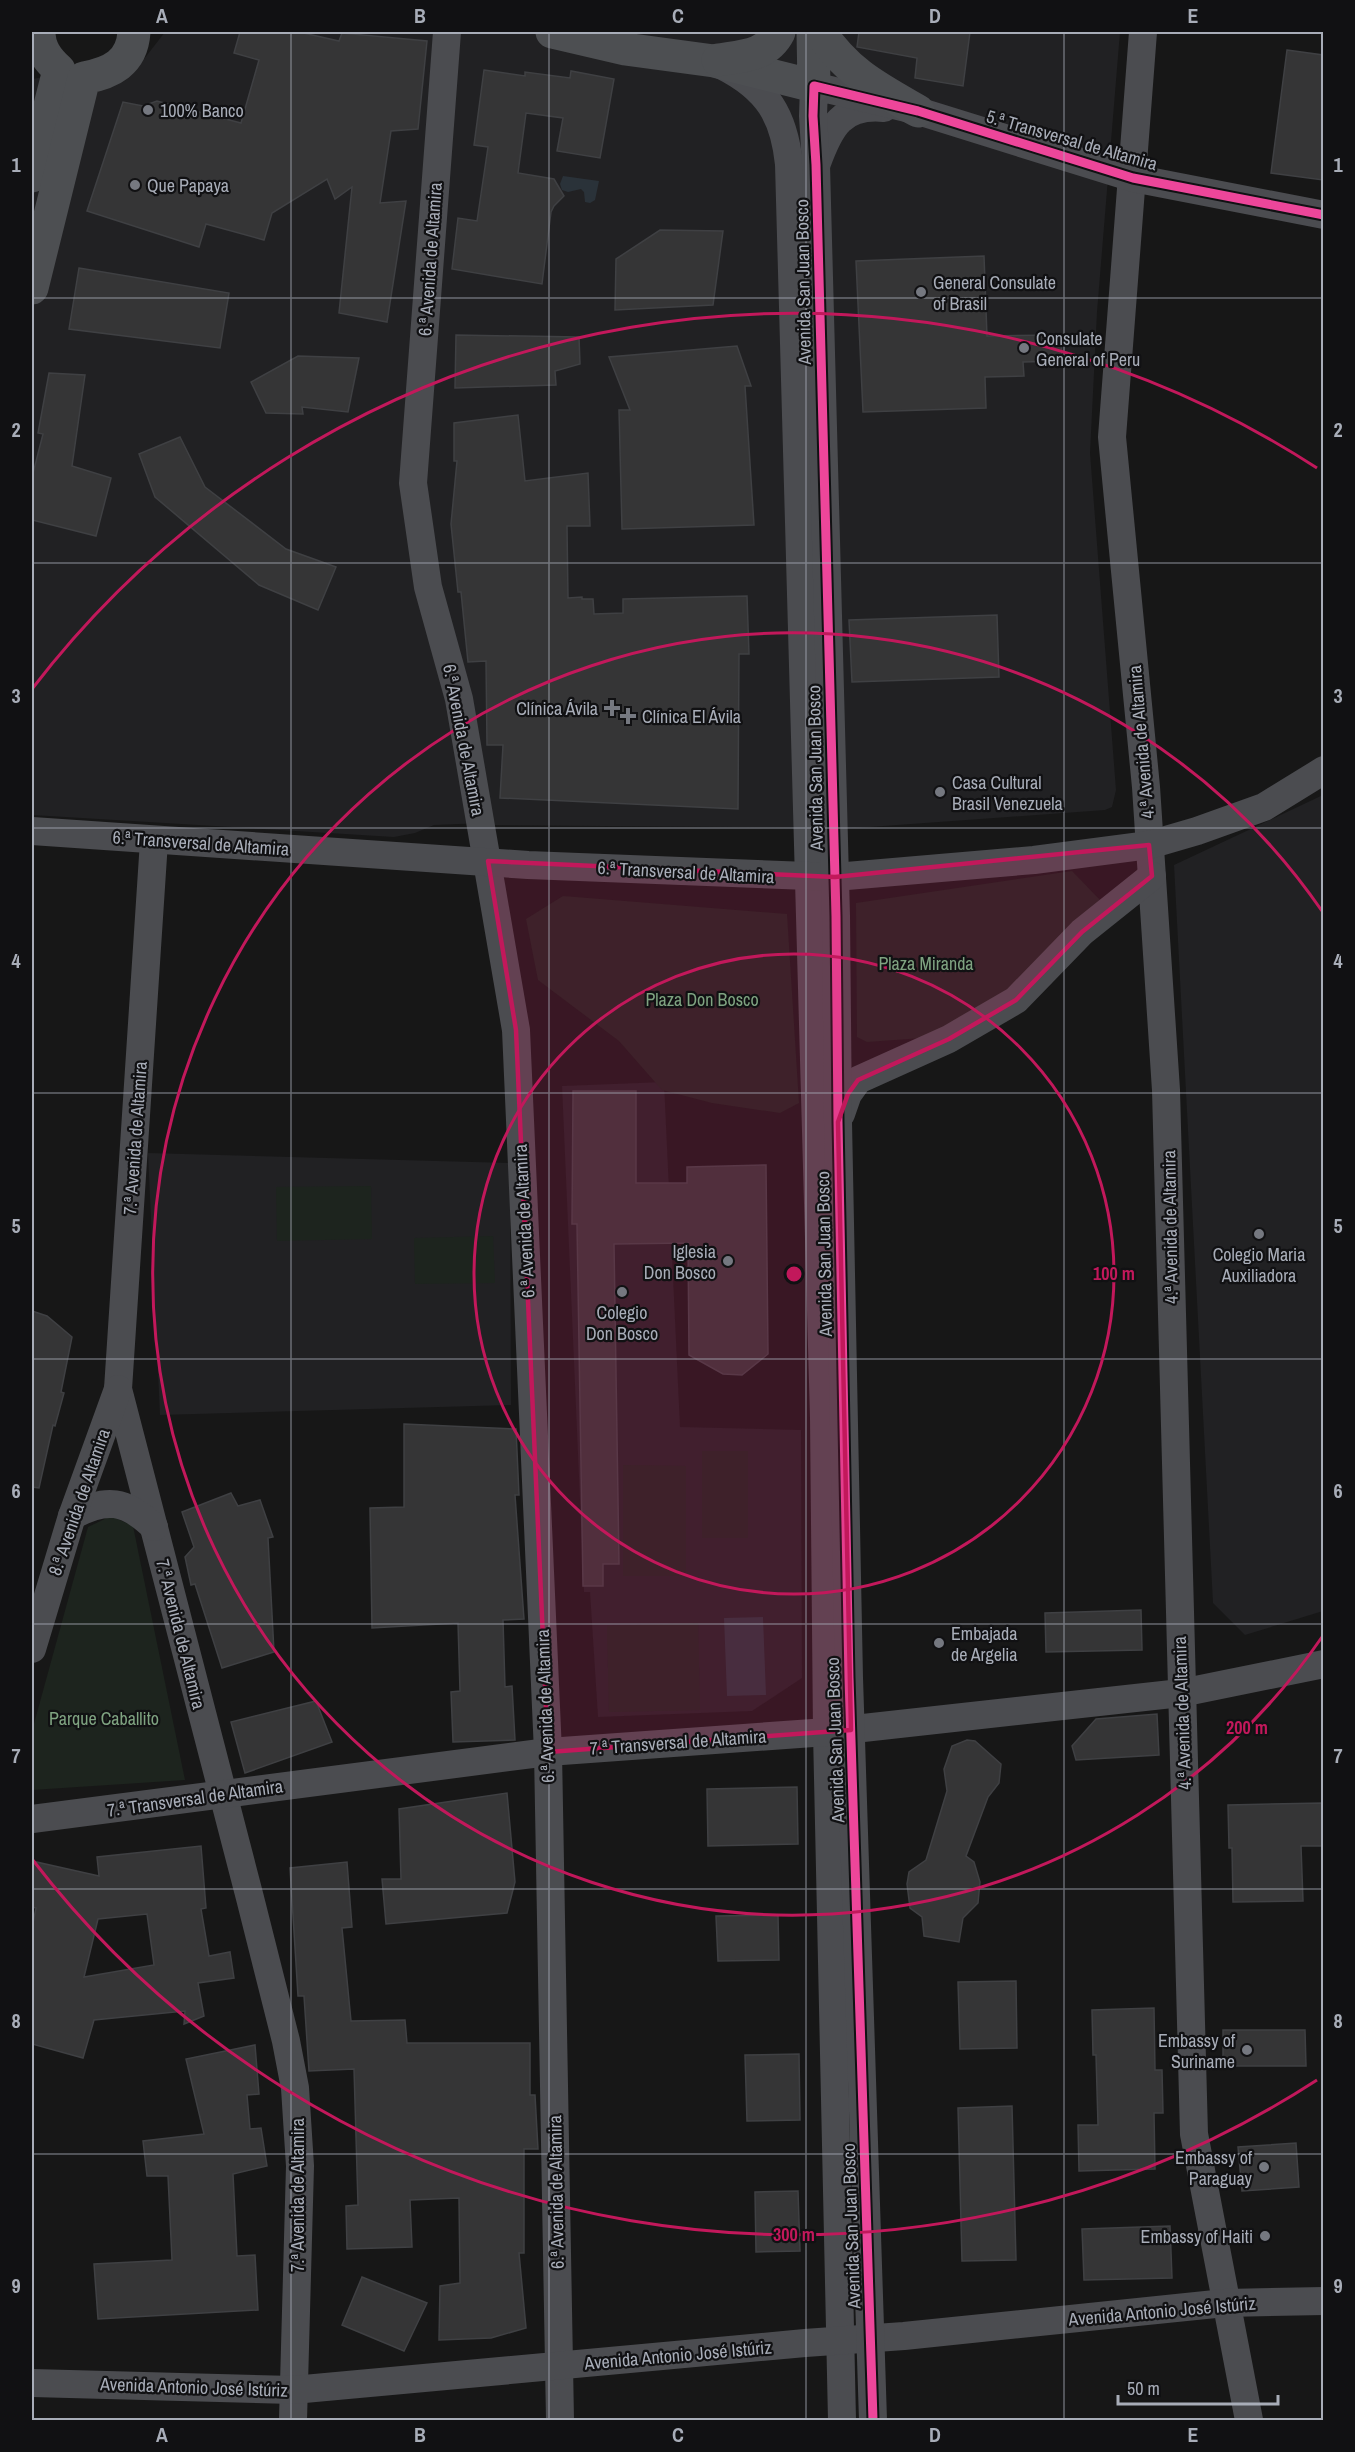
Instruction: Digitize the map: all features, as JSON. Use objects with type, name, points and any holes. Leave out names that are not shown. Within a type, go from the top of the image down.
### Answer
[{"type":"main road","points":[[32,176],[59,70],[46,57],[39,41],[39,32]]},
{"type":"main road","name":"5.ª Transversal de Altamira","points":[[552,32],[625,49],[714,61],[805,94]]},
{"type":"main road","points":[[714,61],[766,49],[779,32]]},
{"type":"main road","name":"Avenida San Juan Bosco","points":[[787,32],[805,94]]},
{"type":"main road","name":"Avenida San Juan Bosco","points":[[805,94],[813,32]]},
{"type":"main road","points":[[820,32],[852,71],[918,111]]},
{"type":"main road","points":[[32,288],[84,78],[107,74],[122,62],[136,34]]},
{"type":"street","name":"6.ª Avenida de Altamira","points":[[447,32],[413,483],[428,587],[459,699],[516,1030],[548,1752],[560,2421]]},
{"type":"street","name":"4.ª Avenida de Altamira","points":[[1143,32],[1112,437],[1152,876],[1166,1090],[1194,2134],[1249,2421]]},
{"type":"street","name":"Avenida San Juan Bosco","points":[[714,61],[739,74],[765,97],[781,122],[787,146],[822,877],[838,1122],[842,2421]]},
{"type":"street","name":"Avenida San Juan Bosco","points":[[805,94],[816,165],[824,1418],[871,2339],[873,2421]]},
{"type":"street","name":"5.ª Transversal de Altamira","points":[[805,94],[918,111],[1133,178],[1323,215]]},
{"type":"street","name":"Avenida San Juan Bosco","points":[[816,165],[827,137],[842,117],[854,110],[867,106],[918,111]]},
{"type":"street","name":"6.ª Transversal de Altamira","points":[[32,831],[154,841],[488,861],[822,877],[1034,860],[1149,845],[1264,807],[1323,770]]},
{"type":"street","name":"7.ª Avenida de Altamira","points":[[154,841],[118,1389],[276,2003],[295,2088],[300,2166],[293,2421]]},
{"type":"street","points":[[838,1122],[848,1094],[858,1080],[949,1039],[1016,1000],[1082,932],[1152,876]]},
{"type":"street","name":"8.ª Avenida de Altamira","points":[[32,1649],[72,1516],[118,1389]]},
{"type":"street","points":[[72,1516],[96,1503],[108,1504],[133,1510],[154,1527]]},
{"type":"street","name":"7.ª Transversal de Altamira","points":[[32,1819],[548,1752],[839,1731],[1181,1693],[1323,1664]]},
{"type":"street","name":"Avenida Antonio José Istúriz","points":[[32,2383],[293,2390],[871,2339],[1225,2303],[1323,2301]]},
{"type":"highlighted area","points":[[1149,845],[1152,876],[1082,932],[1016,1000],[949,1039],[858,1080],[848,1094],[838,1122],[851,1730],[548,1752],[516,1030],[488,861],[835,877]]},
{"type":"shaded area","points":[[165,32],[1120,32],[1097,312],[1090,453],[1116,790],[1112,807],[1105,810],[856,828],[485,825],[484,823],[434,825],[415,833],[394,837],[32,815],[32,79],[144,59]]},
{"type":"shaded area","points":[[563,176],[599,181],[595,200],[590,203],[585,202],[584,192],[581,189],[568,192],[562,190],[560,184]]},
{"type":"shaded area","name":"Colegio Maria Auxiliadora","points":[[1323,795],[1323,1611],[1245,1635],[1213,1603],[1174,865]]},
{"type":"shaded area","name":"Colegio Don Bosco","points":[[664,1082],[680,1427],[801,1430],[802,1678],[752,1711],[598,1717],[590,1592],[584,1592],[562,1086]]},
{"type":"shaded area","points":[[148,1153],[510,1163],[511,1405],[160,1415]]},
{"type":"shaded area","points":[[763,1617],[766,1695],[727,1696],[724,1618]]},
{"type":"green space","name":"Plaza Miranda","points":[[1072,871],[1101,901],[1008,996],[936,1037],[867,1042],[857,1037],[856,903]]},
{"type":"green space","name":"Plaza Don Bosco","points":[[563,896],[787,914],[799,1103],[780,1113],[712,1103],[662,1090],[619,1041],[538,980],[526,919]]},
{"type":"green space","points":[[371,1186],[372,1239],[277,1241],[276,1187]]},
{"type":"green space","points":[[493,1236],[495,1283],[415,1284],[414,1238]]},
{"type":"green space","points":[[702,1451],[748,1451],[748,1538],[702,1538]]},
{"type":"green space","points":[[623,1465],[686,1466],[686,1576],[623,1576]]},
{"type":"green space","name":"Parque Caballito","points":[[111,1516],[133,1526],[185,1780],[32,1790],[32,1731],[88,1527]]},
{"type":"green space","points":[[698,1623],[700,1710],[609,1712],[607,1626]]},
{"type":"building","points":[[240,32],[299,32],[339,41],[342,33],[427,41],[418,129],[391,131],[380,203],[406,201],[387,322],[339,313],[352,187],[335,199],[327,179],[272,213],[264,240],[206,224],[199,247],[87,211],[123,102],[143,106],[157,101],[241,123],[259,60],[234,53]]},
{"type":"building","points":[[859,32],[970,32],[963,86],[915,78],[917,58],[857,47]]},
{"type":"building","points":[[1287,50],[1323,55],[1323,180],[1271,173]]},
{"type":"building","points":[[484,70],[525,76],[525,72],[570,78],[571,71],[614,79],[600,158],[557,151],[563,118],[526,113],[518,173],[554,179],[564,196],[551,212],[542,284],[452,269],[458,218],[477,221],[488,147],[474,145]]},
{"type":"building","points":[[660,230],[723,231],[713,305],[615,310],[616,259]]},
{"type":"building","points":[[984,256],[987,336],[1061,335],[1062,361],[1023,362],[1024,376],[985,377],[986,408],[863,412],[856,261]]},
{"type":"building","points":[[79,268],[229,293],[220,348],[69,329]]},
{"type":"building","points":[[456,335],[579,337],[580,364],[555,371],[556,385],[455,388]]},
{"type":"building","points":[[737,346],[751,386],[745,386],[754,525],[622,529],[619,410],[630,410],[609,357]]},
{"type":"building","points":[[298,356],[359,358],[348,412],[302,407],[303,414],[266,413],[251,382]]},
{"type":"building","points":[[49,373],[85,375],[72,466],[111,478],[96,536],[32,520],[32,477],[43,434],[38,433]]},
{"type":"building","name":"Clínica El Ávila","points":[[518,415],[525,481],[588,473],[590,526],[567,526],[568,598],[593,599],[594,614],[623,613],[623,599],[747,596],[749,654],[739,654],[738,809],[500,798],[503,745],[487,745],[486,661],[468,662],[461,592],[458,592],[451,524],[457,461],[454,461],[454,423]]},
{"type":"building","points":[[180,437],[205,487],[286,549],[336,567],[318,610],[259,585],[155,497],[139,454]]},
{"type":"building","points":[[997,615],[999,677],[852,682],[849,620]]},
{"type":"building","points":[[573,1091],[636,1091],[636,1183],[687,1183],[687,1167],[766,1165],[768,1354],[742,1375],[723,1374],[689,1355],[688,1243],[614,1244],[619,1564],[603,1564],[603,1586],[583,1586],[577,1224],[572,1224]]},
{"type":"building","points":[[32,1311],[47,1316],[72,1337],[61,1392],[64,1393],[55,1426],[53,1425],[39,1488],[32,1487]]},
{"type":"building","points":[[404,1424],[516,1429],[519,1495],[515,1495],[524,1619],[503,1620],[505,1687],[512,1686],[515,1740],[453,1742],[451,1692],[460,1691],[458,1623],[372,1628],[370,1508],[404,1507]]},
{"type":"building","points":[[231,1493],[238,1506],[260,1500],[273,1537],[268,1538],[274,1652],[222,1668],[195,1584],[191,1585],[185,1557],[194,1547],[182,1512]]},
{"type":"building","points":[[1141,1610],[1142,1650],[1046,1652],[1045,1613]]},
{"type":"building","points":[[316,1701],[332,1742],[245,1773],[231,1722]]},
{"type":"building","points":[[1157,1714],[1159,1755],[1076,1760],[1072,1746],[1096,1719]]},
{"type":"building","points":[[967,1740],[975,1741],[1001,1764],[999,1783],[988,1797],[966,1856],[974,1862],[980,1882],[978,1903],[963,1918],[959,1942],[924,1936],[922,1917],[910,1908],[907,1884],[909,1872],[926,1860],[947,1791],[944,1769],[952,1746]]},
{"type":"building","points":[[797,1787],[798,1844],[708,1846],[707,1789]]},
{"type":"building","points":[[507,1793],[515,1882],[507,1913],[386,1924],[382,1879],[401,1879],[399,1809]]},
{"type":"building","points":[[1323,1803],[1323,1846],[1301,1846],[1303,1901],[1233,1902],[1228,1805]]},
{"type":"building","points":[[201,1846],[206,1908],[201,1909],[209,1956],[230,1952],[234,1978],[198,1983],[204,2016],[184,2024],[185,2011],[94,2020],[83,2058],[32,2044],[32,1928],[36,1908],[32,1907],[32,1861],[99,1876],[97,1857]],"holes":[[[147,1914],[154,1965],[84,1977],[98,1919]]]},
{"type":"building","points":[[347,1862],[352,1927],[342,1928],[351,2021],[405,2020],[407,2043],[530,2043],[530,2095],[535,2095],[538,2149],[524,2149],[524,2253],[519,2253],[526,2328],[491,2338],[439,2340],[440,2286],[460,2283],[459,2198],[410,2200],[412,2247],[347,2249],[346,2206],[358,2205],[354,2069],[309,2071],[304,1996],[298,1996],[290,1868]]},
{"type":"building","points":[[778,1915],[779,1960],[718,1961],[716,1916]]},
{"type":"building","points":[[1016,1981],[1017,2048],[960,2049],[958,1982]]},
{"type":"building","points":[[1154,2008],[1155,2070],[1162,2070],[1163,2113],[1154,2113],[1155,2169],[1079,2171],[1078,2125],[1098,2125],[1092,2010]]},
{"type":"building","points":[[1223,2030],[1305,2030],[1306,2066],[1223,2066]]},
{"type":"building","points":[[255,2045],[259,2094],[247,2095],[250,2129],[261,2128],[267,2166],[233,2174],[237,2256],[255,2255],[258,2310],[98,2319],[94,2264],[172,2260],[168,2176],[147,2176],[143,2141],[204,2134],[186,2059]]},
{"type":"building","points":[[799,2054],[800,2120],[747,2121],[745,2055]]},
{"type":"building","points":[[1012,2106],[1016,2260],[962,2261],[958,2108]]},
{"type":"building","points":[[1296,2143],[1299,2187],[1242,2191],[1238,2147]]},
{"type":"building","points":[[798,2191],[800,2251],[756,2252],[755,2192]]},
{"type":"building","points":[[1170,2226],[1172,2278],[1084,2280],[1082,2229]]},
{"type":"building","points":[[362,2277],[427,2303],[404,2351],[342,2325]]},
{"type":"cycle path","points":[[873,2420],[849,1678],[836,916],[814,86],[918,111],[1133,178],[1324,215]]},
{"type":"place","name":"100% Banco","points":[[148,110]]},
{"type":"place","name":"Que Papaya","points":[[135,185]]},
{"type":"place","name":"General Consulate of Brasil","points":[[921,292]]},
{"type":"place","name":"Consulate General of Peru","points":[[1024,348]]},
{"type":"place","name":"Clínica Ávila","points":[[612,708]]},
{"type":"place","name":"Clínica El Ávila","points":[[628,716]]},
{"type":"place","name":"Casa Cultural Brasil Venezuela","points":[[940,792]]},
{"type":"place","name":"Colegio Maria Auxiliadora","points":[[1259,1234]]},
{"type":"place","name":"Iglesia Don Bosco","points":[[728,1261]]},
{"type":"place","name":"Colegio Don Bosco","points":[[622,1292]]},
{"type":"place","name":"Embajada de Argelia","points":[[939,1643]]},
{"type":"place","name":"Embassy of Suriname","points":[[1247,2050]]},
{"type":"place","name":"Embassy of Paraguay","points":[[1264,2167]]},
{"type":"place","name":"Embassy of Haiti","points":[[1265,2236]]}]
